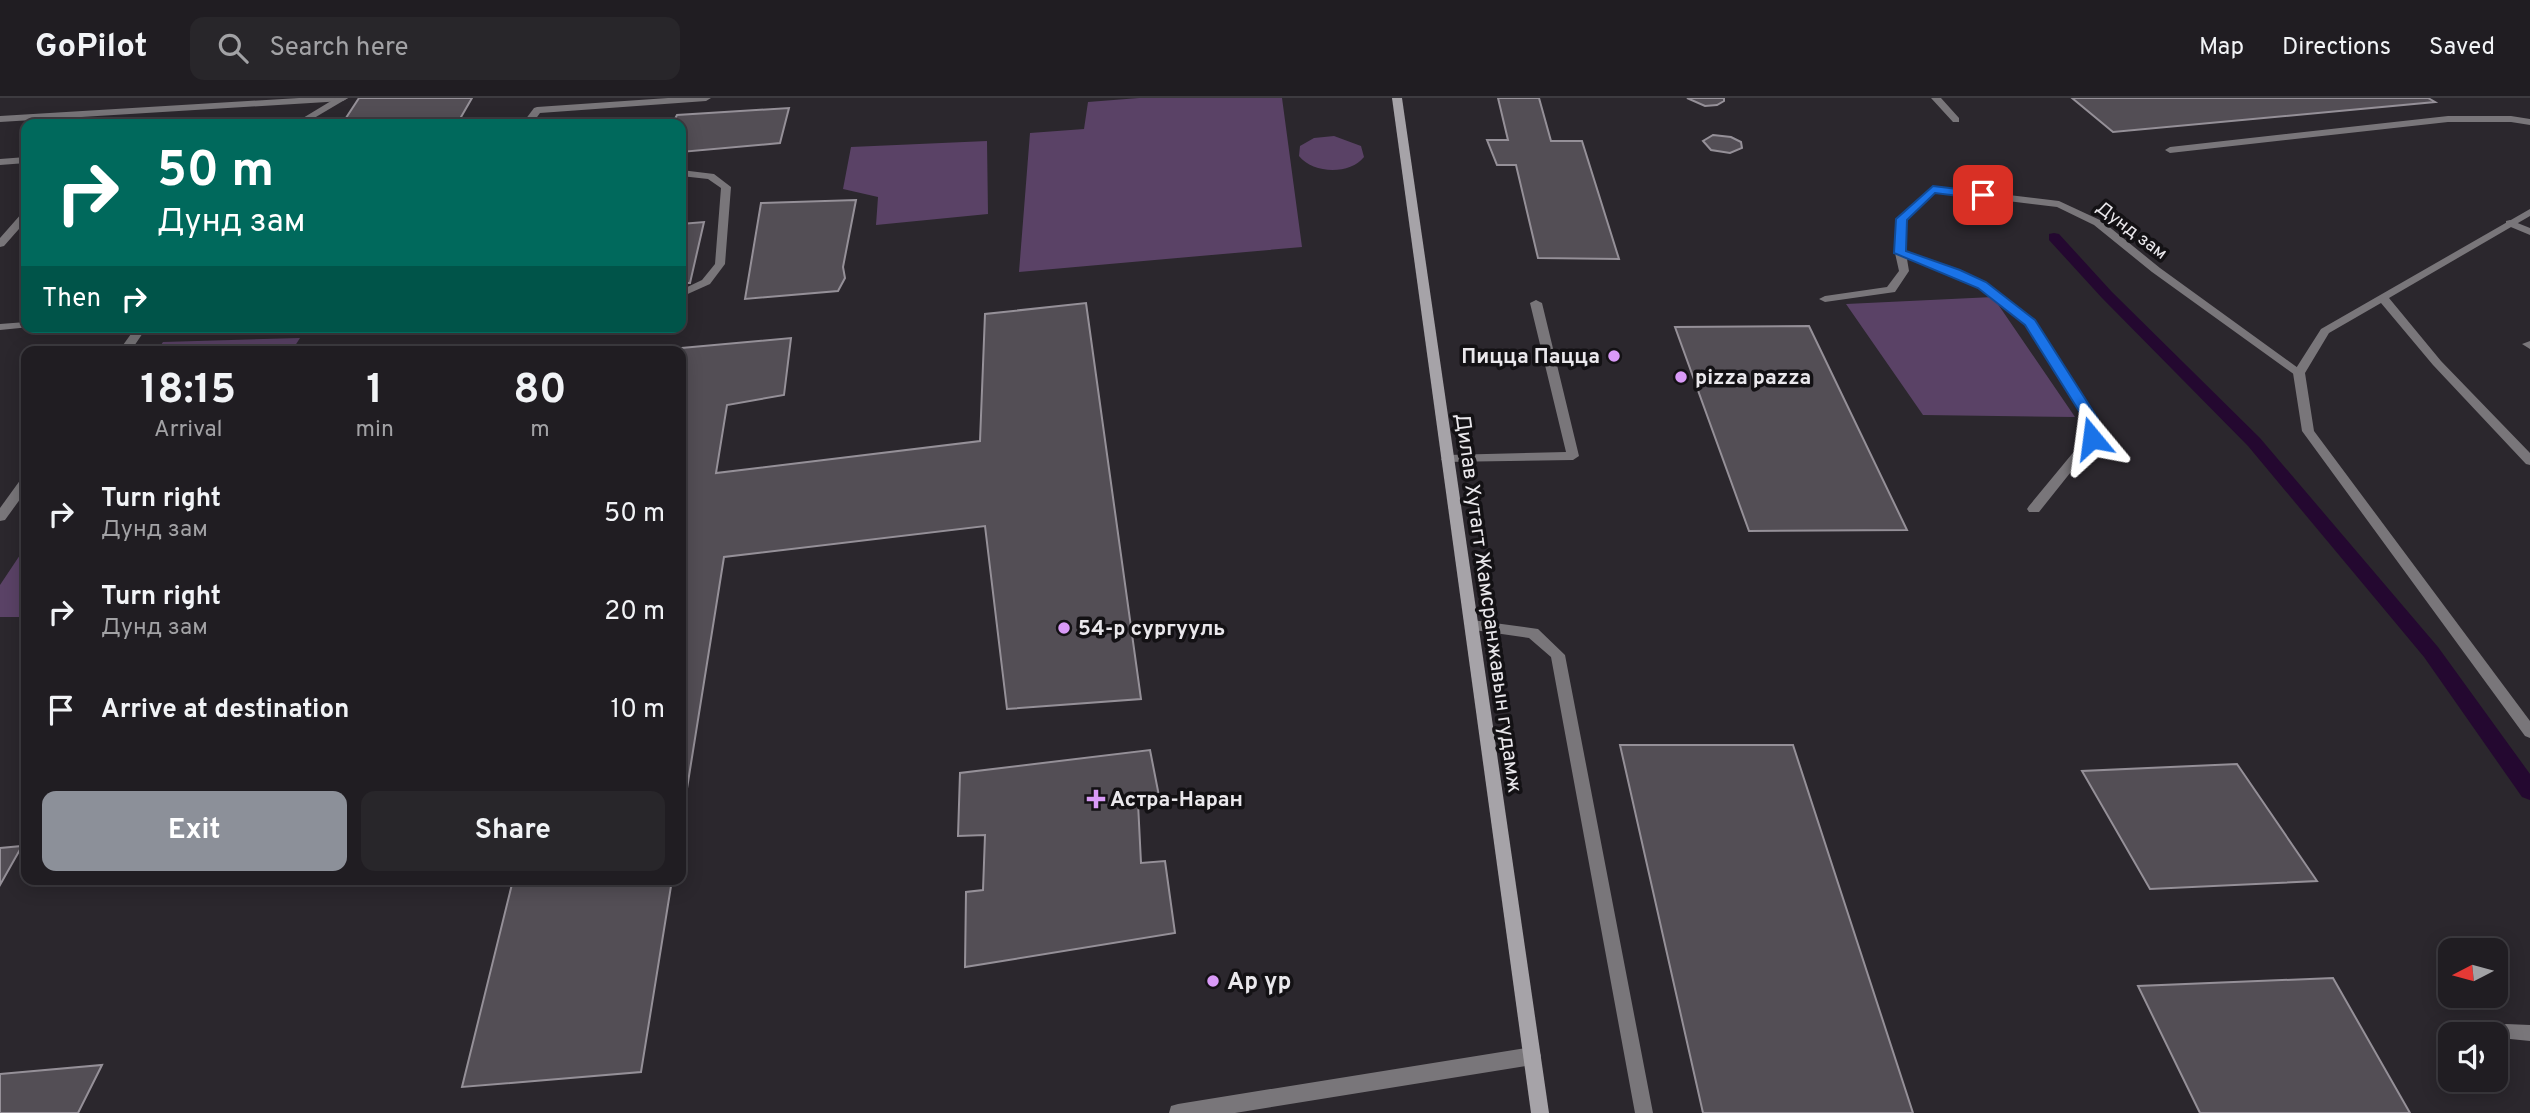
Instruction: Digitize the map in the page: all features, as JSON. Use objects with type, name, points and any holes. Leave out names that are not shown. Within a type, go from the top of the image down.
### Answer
[{"type":"main road","name":"Дилав Хутагт Жамсранжавын гудамж","points":[[1397,98],[1540,1113]]},
{"type":"street","points":[[0,119],[343,98]]},
{"type":"street","points":[[307,119],[343,98]]},
{"type":"street","points":[[531,119],[537,110],[706,98]]},
{"type":"street","points":[[1936,98],[1956,120]]},
{"type":"street","points":[[2170,150],[2448,119],[2511,119],[2530,122]]},
{"type":"street","points":[[0,162],[21,160]]},
{"type":"street","points":[[686,174],[711,176],[726,187],[720,264],[706,282],[686,292]]},
{"type":"street","name":"Дунд зам","points":[[1825,299],[1891,290],[1904,271],[1900,253],[1901,219],[1933,189],[2059,204],[2098,222],[2156,270],[2299,373]]},
{"type":"street","points":[[2530,212],[2325,331],[2299,373],[2308,431],[2530,732]]},
{"type":"street","points":[[0,244],[21,221]]},
{"type":"street","points":[[2510,223],[2530,232]]},
{"type":"street","points":[[1900,253],[1956,272],[1982,285],[2030,323],[2091,419],[2092,438],[2035,509]]},
{"type":"street","points":[[2384,299],[2437,363],[2530,461]]},
{"type":"street","points":[[1447,459],[1573,456],[1536,303]]},
{"type":"street","points":[[0,327],[21,326]]},
{"type":"street","points":[[0,517],[21,489]]},
{"type":"street","points":[[1472,625],[1533,633],[1558,655],[1644,1113]]},
{"type":"street","points":[[2508,1032],[2530,1033]]},
{"type":"street","points":[[1178,1113],[1532,1056]]},
{"type":"shaded area","points":[[1139,98],[1282,98],[1302,247],[1019,272],[1030,133],[1084,129],[1088,102]]},
{"type":"shaded area","points":[[1334,136],[1361,146],[1364,157],[1350,167],[1332,170],[1313,166],[1299,156],[1300,146],[1314,138]]},
{"type":"shaded area","points":[[987,141],[988,214],[876,225],[878,197],[843,189],[851,147]]},
{"type":"shaded area","points":[[1993,297],[2075,417],[1923,415],[1846,304]]},
{"type":"shaded area","points":[[300,338],[295,346],[160,346],[163,342]]},
{"type":"shaded area","points":[[21,554],[21,617],[0,617],[0,585]]},
{"type":"building","points":[[359,98],[472,98],[460,119],[345,119]]},
{"type":"building","points":[[1498,98],[1539,98],[1551,141],[1582,141],[1619,259],[1538,258],[1516,165],[1497,165],[1487,140],[1508,140]]},
{"type":"building","points":[[1687,98],[1724,98],[1724,101],[1705,106]]},
{"type":"building","points":[[2072,98],[2428,98],[2435,102],[2113,132]]},
{"type":"building","points":[[789,108],[780,143],[686,152],[686,119],[675,119],[677,115]]},
{"type":"building","points":[[1713,135],[1731,137],[1741,142],[1742,148],[1730,153],[1711,150],[1703,141]]},
{"type":"building","points":[[856,200],[843,267],[845,278],[838,291],[745,299],[761,203]]},
{"type":"building","points":[[704,222],[690,283],[686,283],[686,224]]},
{"type":"building","name":"54-р сургууль","points":[[1086,303],[1141,699],[1007,709],[985,526],[724,557],[686,795],[686,348],[791,338],[784,395],[727,405],[716,473],[980,441],[985,314]]},
{"type":"building","points":[[1809,326],[1907,530],[1749,531],[1675,327]]},
{"type":"building","points":[[1620,745],[1793,745],[1913,1113],[1703,1113]]},
{"type":"building","points":[[1150,750],[1160,801],[1138,803],[1141,863],[1165,861],[1175,933],[965,967],[966,892],[983,890],[985,835],[958,836],[960,773]]},
{"type":"building","points":[[2237,764],[2317,881],[2150,889],[2082,771]]},
{"type":"building","points":[[21,846],[0,885],[0,848]]},
{"type":"building","points":[[512,885],[671,885],[641,1072],[462,1087]]},
{"type":"building","points":[[2333,978],[2410,1113],[2200,1113],[2138,986]]},
{"type":"building","points":[[102,1065],[78,1113],[0,1113],[0,1074]]},
{"type":"waterway","points":[[2054,237],[2107,295],[2254,442],[2431,652],[2530,791]]},
{"type":"place","name":"Пицца Пацца","points":[[1614,356]]},
{"type":"place","name":"pizza pazza","points":[[1681,377]]},
{"type":"place","name":"54-р сургууль","points":[[1064,628]]},
{"type":"place","name":"Астра-Наран","points":[[1096,799]]},
{"type":"place","name":"Ар үр","points":[[1213,981]]},
{"type":"route","points":[[1983,195],[1933,189],[1901,219],[1900,253],[1956,272],[1982,285],[2030,323],[2091,419],[2092,438]]}]
